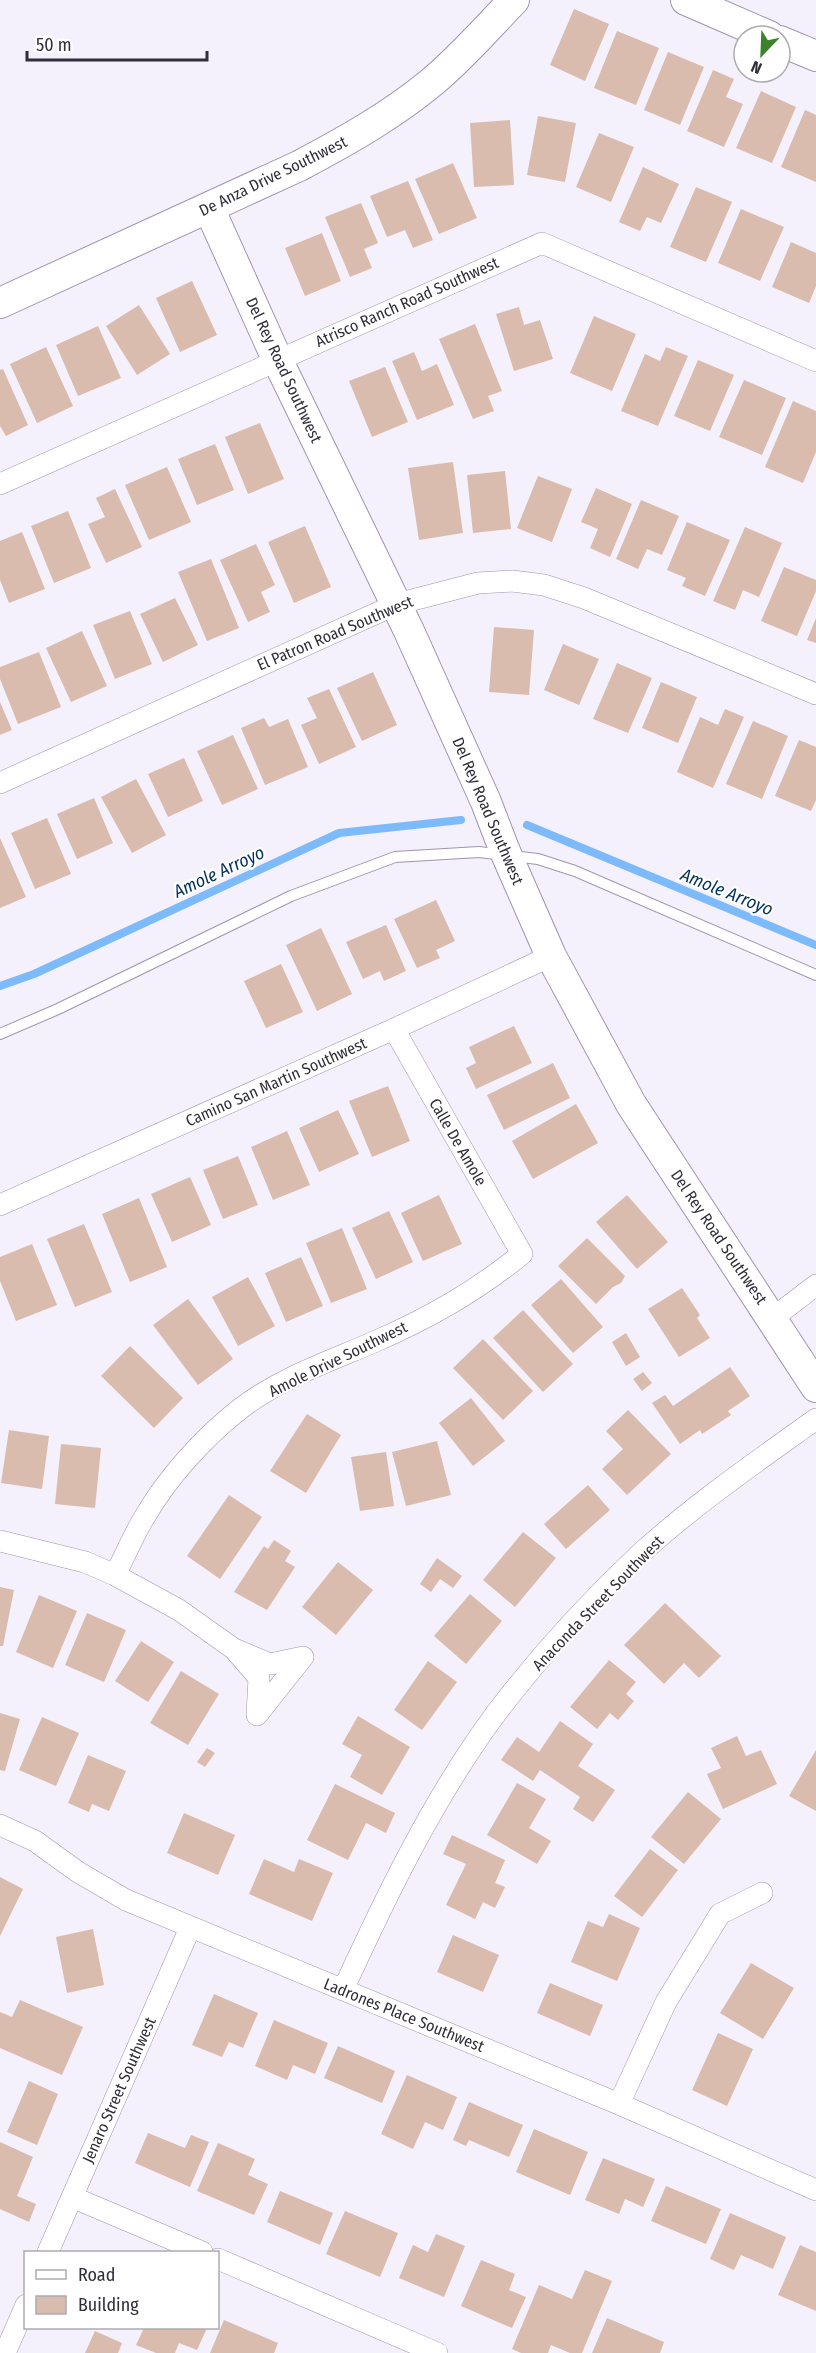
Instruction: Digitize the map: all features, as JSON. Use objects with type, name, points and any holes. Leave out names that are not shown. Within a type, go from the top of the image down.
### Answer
[{"type":"street","name":"De Anza Drive Southwest","points":[[0,303],[299,166],[389,114],[432,82],[514,0]]},
{"type":"street","points":[[686,0],[741,24]]},
{"type":"street","points":[[792,46],[816,57]]},
{"type":"street","name":"Del Rey Road Southwest","points":[[209,208],[277,359],[397,604],[486,802],[550,956],[631,1104],[816,1386]]},
{"type":"street","name":"Atrisco Ranch Road Southwest","points":[[0,484],[542,243],[816,361]]},
{"type":"street","name":"El Patron Road Southwest","points":[[0,783],[397,604],[478,583],[512,581],[544,585],[584,598],[816,694]]},
{"type":"street","name":"Camino San Martin Southwest","points":[[0,1204],[394,1029],[550,956]]},
{"type":"street","name":"Calle De Amole","points":[[394,1029],[522,1254]]},
{"type":"street","name":"Amole Drive Southwest","points":[[115,1575],[144,1517],[166,1485],[198,1448],[240,1409],[285,1380],[433,1314],[481,1287],[522,1254]]},
{"type":"street","points":[[773,1318],[816,1285]]},
{"type":"street","name":"Anaconda Street Southwest","points":[[343,1989],[385,1899],[429,1820],[497,1713],[560,1638],[639,1555],[712,1493],[816,1419]]},
{"type":"street","points":[[0,1541],[84,1562],[115,1575],[179,1610],[234,1649]]},
{"type":"street","name":"Ladrones Place Southwest","points":[[0,1825],[36,1841],[78,1872],[126,1900],[619,2104],[816,2190]]},
{"type":"street","points":[[619,2104],[666,2002],[720,1914],[762,1893]]},
{"type":"street","name":"Jenaro Street Southwest","points":[[49,2251],[190,1928]]},
{"type":"street","points":[[72,2197],[197,2251]]},
{"type":"street","points":[[219,2259],[437,2353]]},
{"type":"street","points":[[5,2353],[24,2310]]},
{"type":"lane","points":[[0,1034],[58,1009],[291,896],[395,857],[505,852],[538,859],[575,871],[816,975]]},
{"type":"building","points":[[574,9],[609,24],[585,81],[550,65]]},
{"type":"building","points":[[617,31],[659,48],[636,105],[594,88]]},
{"type":"building","points":[[668,52],[704,67],[680,125],[644,110]]},
{"type":"building","points":[[713,70],[732,78],[726,97],[743,104],[724,147],[687,131]]},
{"type":"building","points":[[761,91],[796,107],[772,163],[736,148]]},
{"type":"building","points":[[805,110],[816,115],[816,182],[781,167]]},
{"type":"building","points":[[538,116],[576,123],[565,182],[527,175]]},
{"type":"building","points":[[510,120],[514,185],[474,187],[470,123]]},
{"type":"building","points":[[599,133],[634,147],[611,202],[576,187]]},
{"type":"building","points":[[453,163],[477,218],[439,234],[415,179]]},
{"type":"building","points":[[643,167],[679,184],[661,223],[647,217],[640,231],[619,222]]},
{"type":"building","points":[[408,181],[433,240],[413,248],[405,230],[387,237],[370,196]]},
{"type":"building","points":[[696,187],[732,202],[706,262],[670,247]]},
{"type":"building","points":[[361,203],[378,243],[364,249],[372,268],[350,277],[325,217]]},
{"type":"building","points":[[741,209],[784,227],[760,281],[718,263]]},
{"type":"building","points":[[322,233],[341,281],[305,296],[285,248]]},
{"type":"building","points":[[791,242],[816,253],[816,286],[809,303],[772,287]]},
{"type":"building","points":[[192,281],[217,335],[180,352],[156,298]]},
{"type":"building","points":[[139,305],[170,354],[137,375],[106,326]]},
{"type":"building","points":[[519,307],[524,325],[540,320],[553,359],[514,371],[496,314]]},
{"type":"building","points":[[594,316],[636,334],[612,391],[570,373]]},
{"type":"building","points":[[475,324],[502,391],[488,396],[494,411],[473,419],[439,339]]},
{"type":"building","points":[[98,326],[121,378],[78,396],[56,345]]},
{"type":"building","points":[[46,347],[73,406],[37,423],[10,364]]},
{"type":"building","points":[[666,347],[688,356],[658,426],[621,411],[645,354],[660,361]]},
{"type":"building","points":[[414,352],[422,371],[437,364],[454,405],[417,420],[392,361]]},
{"type":"building","points":[[698,360],[734,375],[710,431],[674,416]]},
{"type":"building","points":[[385,367],[408,422],[372,437],[349,381]]},
{"type":"building","points":[[3,369],[28,425],[6,436],[0,426],[0,370]]},
{"type":"building","points":[[744,380],[786,398],[762,455],[719,437]]},
{"type":"building","points":[[793,401],[816,411],[816,452],[803,483],[765,467]]},
{"type":"building","points":[[260,423],[284,479],[248,494],[225,437]]},
{"type":"building","points":[[215,444],[234,490],[197,505],[178,459]]},
{"type":"building","points":[[453,462],[463,533],[419,540],[408,468]]},
{"type":"building","points":[[167,467],[191,522],[149,540],[125,485]]},
{"type":"building","points":[[505,471],[511,529],[473,533],[467,475]]},
{"type":"building","points":[[538,476],[572,489],[552,542],[517,528]]},
{"type":"building","points":[[596,488],[632,504],[610,557],[590,548],[598,529],[581,522]]},
{"type":"building","points":[[115,489],[142,547],[106,563],[88,524],[105,517],[96,498]]},
{"type":"building","points":[[641,500],[679,516],[662,555],[647,549],[638,569],[616,559]]},
{"type":"building","points":[[68,511],[91,568],[54,583],[31,526]]},
{"type":"building","points":[[687,522],[730,540],[705,596],[682,586],[686,578],[667,570]]},
{"type":"building","points":[[305,526],[331,587],[294,603],[268,542]]},
{"type":"building","points":[[745,527],[782,543],[759,597],[743,590],[735,610],[713,601]]},
{"type":"building","points":[[22,532],[45,589],[9,603],[0,580],[0,541]]},
{"type":"building","points":[[256,544],[275,585],[261,592],[270,612],[248,622],[220,560]]},
{"type":"building","points":[[211,559],[239,628],[207,641],[178,572]]},
{"type":"building","points":[[784,567],[816,580],[816,591],[797,636],[761,621]]},
{"type":"building","points":[[175,598],[198,645],[163,662],[140,614]]},
{"type":"building","points":[[130,611],[152,664],[115,679],[93,625]]},
{"type":"building","points":[[816,618],[816,643],[807,640]]},
{"type":"building","points":[[494,627],[534,630],[529,695],[489,692]]},
{"type":"building","points":[[82,631],[107,686],[71,702],[46,648]]},
{"type":"building","points":[[563,644],[599,659],[579,705],[544,690]]},
{"type":"building","points":[[39,652],[61,707],[18,724],[0,679],[0,667]]},
{"type":"building","points":[[617,663],[652,678],[628,733],[593,719]]},
{"type":"building","points":[[373,672],[397,725],[362,741],[337,688]]},
{"type":"building","points":[[661,682],[697,697],[678,743],[642,728]]},
{"type":"building","points":[[329,689],[356,747],[319,764],[301,725],[317,718],[307,698]]},
{"type":"building","points":[[0,702],[12,730],[0,735]]},
{"type":"building","points":[[725,709],[744,717],[713,788],[677,772],[700,717],[718,725]]},
{"type":"building","points":[[264,718],[269,727],[288,719],[308,767],[265,785],[241,728]]},
{"type":"building","points":[[753,721],[788,736],[762,799],[726,784]]},
{"type":"building","points":[[233,735],[258,789],[222,805],[197,751]]},
{"type":"building","points":[[799,740],[816,747],[816,800],[811,811],[775,796]]},
{"type":"building","points":[[184,758],[203,801],[168,817],[148,774]]},
{"type":"building","points":[[136,779],[166,835],[132,853],[101,797]]},
{"type":"building","points":[[94,798],[113,843],[77,859],[57,814]]},
{"type":"building","points":[[47,818],[71,874],[35,889],[11,833]]},
{"type":"building","points":[[0,838],[26,897],[0,908]]},
{"type":"building","points":[[436,900],[455,941],[436,950],[440,958],[417,968],[394,919]]},
{"type":"building","points":[[386,925],[406,971],[384,981],[380,971],[363,979],[346,942]]},
{"type":"building","points":[[321,928],[352,994],[317,1011],[286,945]]},
{"type":"building","points":[[281,964],[303,1012],[266,1028],[244,981]]},
{"type":"building","points":[[514,1026],[532,1063],[476,1089],[466,1068],[476,1063],[469,1047]]},
{"type":"building","points":[[553,1063],[570,1098],[504,1130],[487,1095]]},
{"type":"building","points":[[388,1086],[410,1141],[372,1157],[349,1101]]},
{"type":"building","points":[[576,1104],[598,1143],[533,1179],[512,1141]]},
{"type":"building","points":[[338,1110],[359,1154],[319,1172],[299,1128]]},
{"type":"building","points":[[287,1131],[310,1185],[273,1200],[251,1147]]},
{"type":"building","points":[[238,1156],[258,1205],[223,1219],[203,1170]]},
{"type":"building","points":[[190,1177],[211,1225],[172,1242],[151,1194]]},
{"type":"building","points":[[439,1195],[462,1244],[423,1261],[401,1213]]},
{"type":"building","points":[[627,1195],[668,1242],[637,1269],[596,1222]]},
{"type":"building","points":[[139,1198],[167,1267],[130,1282],[102,1214]]},
{"type":"building","points":[[389,1211],[413,1262],[376,1279],[352,1228]]},
{"type":"building","points":[[84,1224],[112,1292],[75,1307],[47,1239]]},
{"type":"building","points":[[342,1228],[367,1289],[331,1303],[306,1243]]},
{"type":"building","points":[[587,1238],[625,1276],[621,1283],[613,1287],[596,1304],[558,1266]]},
{"type":"building","points":[[32,1244],[57,1305],[16,1321],[0,1281],[0,1257]]},
{"type":"building","points":[[301,1257],[323,1306],[286,1322],[265,1273]]},
{"type":"building","points":[[248,1277],[275,1326],[238,1346],[212,1297]]},
{"type":"building","points":[[561,1279],[603,1327],[573,1353],[531,1305]]},
{"type":"building","points":[[682,1288],[700,1315],[697,1318],[710,1338],[679,1357],[648,1309]]},
{"type":"building","points":[[188,1299],[233,1359],[198,1385],[153,1325]]},
{"type":"building","points":[[523,1310],[573,1364],[543,1392],[493,1338]]},
{"type":"building","points":[[626,1333],[640,1357],[626,1366],[612,1342]]},
{"type":"building","points":[[483,1339],[533,1391],[503,1420],[453,1368]]},
{"type":"building","points":[[130,1346],[183,1398],[154,1428],[101,1376]]},
{"type":"building","points":[[730,1367],[750,1396],[728,1411],[731,1415],[702,1434],[700,1430],[680,1444],[652,1403],[665,1395],[673,1406]]},
{"type":"building","points":[[643,1372],[652,1383],[642,1391],[633,1379]]},
{"type":"building","points":[[471,1398],[505,1441],[473,1466],[439,1423]]},
{"type":"building","points":[[628,1410],[671,1454],[627,1495],[602,1469],[623,1449],[606,1431]]},
{"type":"building","points":[[307,1414],[341,1435],[306,1493],[270,1471]]},
{"type":"building","points":[[9,1430],[49,1436],[42,1489],[1,1483]]},
{"type":"building","points":[[437,1441],[451,1495],[406,1506],[392,1452]]},
{"type":"building","points":[[61,1444],[101,1448],[95,1508],[55,1504]]},
{"type":"building","points":[[386,1452],[394,1506],[360,1511],[351,1457]]},
{"type":"building","points":[[588,1485],[610,1510],[566,1549],[544,1524]]},
{"type":"building","points":[[229,1495],[262,1517],[220,1579],[187,1556]]},
{"type":"building","points":[[523,1532],[556,1558],[515,1607],[483,1580]]},
{"type":"building","points":[[274,1540],[291,1551],[285,1561],[295,1567],[267,1610],[234,1592],[264,1546],[268,1549]]},
{"type":"building","points":[[437,1558],[462,1576],[453,1588],[440,1579],[431,1592],[420,1584]]},
{"type":"building","points":[[338,1562],[373,1590],[336,1635],[302,1607]]},
{"type":"building","points":[[0,1587],[14,1590],[3,1646],[0,1646]]},
{"type":"building","points":[[470,1594],[502,1621],[466,1664],[434,1636]]},
{"type":"building","points":[[39,1595],[77,1611],[53,1668],[16,1652]]},
{"type":"building","points":[[665,1603],[721,1656],[699,1678],[684,1663],[664,1684],[624,1645]]},
{"type":"building","points":[[87,1613],[126,1630],[104,1682],[65,1665]]},
{"type":"building","points":[[141,1641],[174,1662],[148,1702],[115,1681]]},
{"type":"building","points":[[609,1660],[636,1682],[626,1694],[634,1701],[618,1720],[610,1713],[597,1729],[570,1707]]},
{"type":"building","points":[[428,1661],[457,1682],[422,1730],[394,1710]]},
{"type":"building","points":[[181,1671],[219,1694],[188,1745],[150,1723]]},
{"type":"building","points":[[0,1713],[20,1719],[5,1771],[0,1770]]},
{"type":"building","points":[[358,1716],[410,1747],[382,1795],[350,1777],[362,1755],[342,1744]]},
{"type":"building","points":[[42,1717],[79,1733],[56,1786],[19,1770]]},
{"type":"building","points":[[560,1721],[593,1744],[578,1766],[615,1790],[593,1822],[573,1809],[580,1797],[540,1770],[533,1781],[501,1760],[517,1737],[539,1752]]},
{"type":"building","points":[[737,1736],[746,1756],[761,1750],[777,1784],[723,1809],[707,1774],[721,1768],[711,1748]]},
{"type":"building","points":[[207,1748],[215,1753],[205,1767],[197,1762]]},
{"type":"building","points":[[816,1750],[816,1811],[789,1796]]},
{"type":"building","points":[[88,1755],[126,1771],[109,1811],[92,1804],[89,1812],[68,1803]]},
{"type":"building","points":[[517,1783],[546,1799],[529,1828],[551,1841],[537,1864],[487,1835]]},
{"type":"building","points":[[335,1784],[395,1813],[386,1833],[366,1823],[348,1860],[307,1840]]},
{"type":"building","points":[[688,1792],[721,1819],[684,1864],[651,1837]]},
{"type":"building","points":[[184,1813],[235,1835],[218,1875],[167,1853]]},
{"type":"building","points":[[452,1835],[505,1860],[495,1883],[505,1887],[495,1908],[483,1902],[475,1919],[446,1905],[466,1864],[443,1854]]},
{"type":"building","points":[[650,1849],[678,1870],[642,1917],[614,1896]]},
{"type":"building","points":[[264,1859],[294,1872],[299,1859],[333,1873],[312,1921],[249,1894]]},
{"type":"building","points":[[0,1877],[23,1889],[0,1936]]},
{"type":"building","points":[[609,1914],[640,1928],[617,1981],[571,1962],[588,1921],[603,1927]]},
{"type":"building","points":[[93,1929],[104,1985],[67,1993],[56,1937]]},
{"type":"building","points":[[453,1935],[499,1955],[483,1992],[437,1972]]},
{"type":"building","points":[[751,1963],[794,1988],[763,2039],[720,2013]]},
{"type":"building","points":[[550,1983],[603,2005],[590,2036],[537,2013]]},
{"type":"building","points":[[214,1994],[258,2013],[243,2048],[229,2042],[222,2057],[192,2045]]},
{"type":"building","points":[[20,2000],[83,2027],[62,2075],[0,2048],[0,2012],[12,2017]]},
{"type":"building","points":[[274,2020],[328,2043],[315,2074],[293,2065],[287,2080],[255,2066]]},
{"type":"building","points":[[718,2033],[753,2049],[727,2106],[692,2090]]},
{"type":"building","points":[[338,2046],[395,2071],[382,2103],[324,2078]]},
{"type":"building","points":[[407,2075],[457,2097],[443,2130],[425,2122],[413,2149],[381,2134]]},
{"type":"building","points":[[29,2081],[58,2094],[37,2145],[7,2132]]},
{"type":"building","points":[[469,2102],[523,2125],[509,2157],[469,2140],[466,2146],[453,2140]]},
{"type":"building","points":[[534,2129],[588,2152],[570,2195],[516,2172]]},
{"type":"building","points":[[148,2133],[185,2148],[191,2135],[209,2142],[190,2187],[135,2163]]},
{"type":"building","points":[[0,2142],[33,2157],[17,2196],[36,2204],[29,2222],[0,2209]]},
{"type":"building","points":[[218,2143],[255,2159],[248,2175],[268,2184],[254,2215],[197,2191]]},
{"type":"building","points":[[603,2158],[655,2179],[643,2207],[625,2199],[619,2214],[585,2200]]},
{"type":"building","points":[[666,2186],[721,2209],[706,2244],[651,2221]]},
{"type":"building","points":[[280,2191],[333,2213],[320,2245],[267,2222]]},
{"type":"building","points":[[345,2211],[398,2233],[380,2277],[326,2254]]},
{"type":"building","points":[[730,2213],[786,2237],[773,2269],[741,2255],[734,2270],[710,2259]]},
{"type":"building","points":[[436,2234],[465,2246],[444,2297],[399,2278],[413,2245],[428,2252]]},
{"type":"building","points":[[800,2245],[816,2252],[816,2311],[778,2295]]},
{"type":"building","points":[[481,2260],[515,2274],[509,2290],[526,2297],[512,2328],[461,2306]]},
{"type":"building","points":[[585,2270],[612,2281],[582,2353],[570,2353],[551,2345],[548,2353],[521,2353],[512,2349],[539,2285],[572,2299]]},
{"type":"building","points":[[607,2318],[664,2342],[660,2353],[592,2353]]},
{"type":"building","points":[[224,2320],[278,2343],[274,2353],[210,2353]]},
{"type":"building","points":[[144,2329],[207,2329],[197,2350],[179,2343],[175,2353],[156,2353],[136,2345]]},
{"type":"building","points":[[95,2331],[122,2343],[118,2353],[85,2353]]},
{"type":"waterway","name":"Amole Arroyo","points":[[0,986],[34,974],[339,833],[461,820]]},
{"type":"waterway","name":"Amole Arroyo","points":[[527,825],[816,945]]}]
